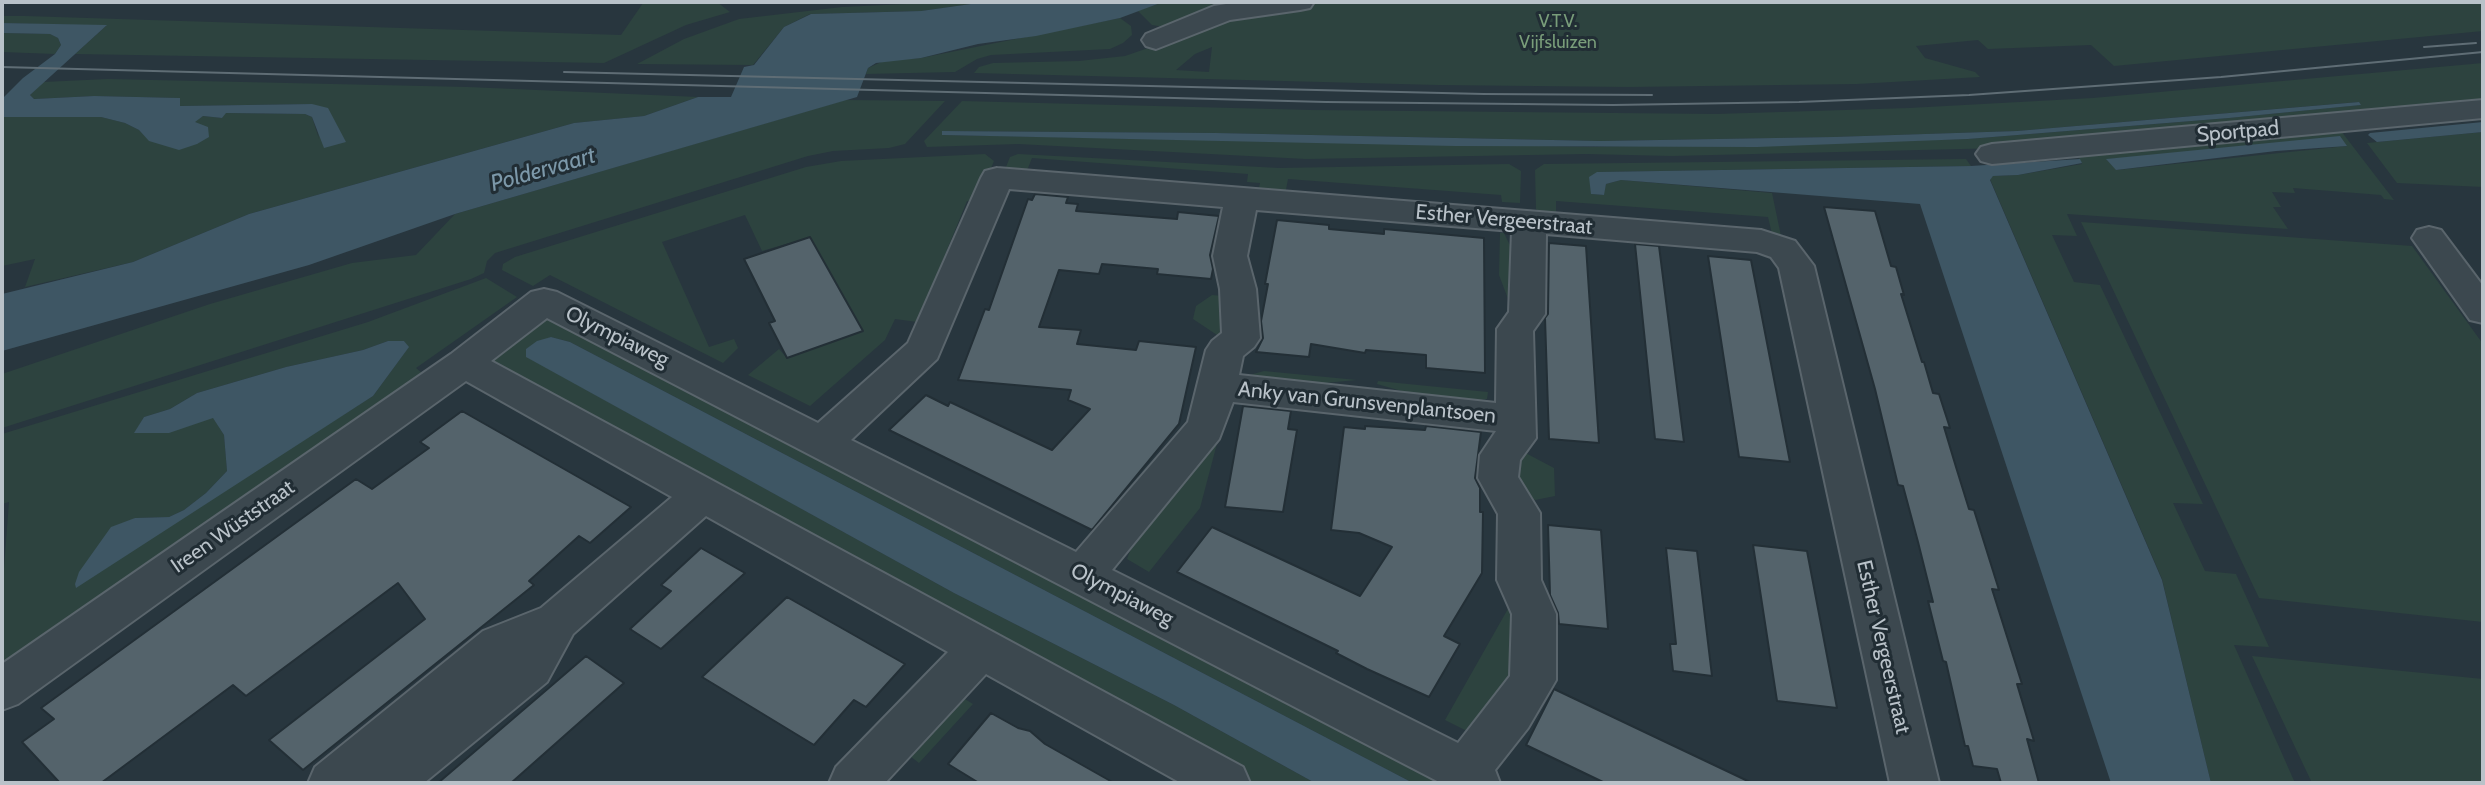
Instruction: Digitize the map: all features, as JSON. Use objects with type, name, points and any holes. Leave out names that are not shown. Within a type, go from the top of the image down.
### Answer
[{"type":"street","points":[[1156,40],[1224,12],[1300,2]]},
{"type":"street","name":"Sportpad","points":[[1992,154],[2483,108]]},
{"type":"street","name":"Esther Vergeerstraat","points":[[823,442],[924,350],[997,178],[1761,241],[1783,249],[1796,266],[1914,783]]},
{"type":"street","points":[[1083,575],[1205,429],[1212,412],[1225,350],[1241,338],[1238,289],[1230,256],[1242,198]]},
{"type":"street","points":[[1470,777],[1532,680],[1534,614],[1519,580],[1519,513],[1498,478],[1500,455],[1517,438],[1516,329],[1527,314],[1529,222]]},
{"type":"street","points":[[2429,238],[2483,312]]},
{"type":"street","name":"Olympiaweg","points":[[464,363],[544,301],[1083,575],[1470,777]]},
{"type":"street","points":[[464,363],[1226,783]]},
{"type":"street","name":"Ireen Wüststraat","points":[[2,690],[464,363]]},
{"type":"street","name":"Anky van Grunsvenplantsoen","points":[[1217,387],[1516,419]]},
{"type":"street","points":[[332,783],[499,645],[557,621],[704,495]]},
{"type":"street","points":[[388,783],[531,667],[557,621]]},
{"type":"street","points":[[853,783],[982,647]]},
{"type":"green space","points":[[717,2],[730,12],[686,25],[604,63],[75,54],[106,26],[2,23],[2,16],[25,16],[621,35],[643,3]]},
{"type":"green space","points":[[985,2],[921,11],[810,14],[784,27],[753,65],[637,64],[684,39],[739,19],[842,7]]},
{"type":"green space","name":"V.T.V. Vijfsluizen","points":[[1163,2],[2483,2],[2483,31],[2114,66],[2091,45],[1988,49],[1978,40],[1916,46],[1925,58],[1975,72],[1980,77],[1857,84],[1629,87],[1438,85],[974,73],[979,67],[993,63],[1079,61],[1125,56],[1160,44],[1165,27],[1152,25],[1138,11]],"holes":[[[1212,47],[1209,72],[1176,70],[1195,54]]]},
{"type":"green space","points":[[1120,18],[1131,26],[1132,35],[1110,49],[991,55],[977,59],[955,72],[866,74],[868,68],[886,60],[921,58]]},
{"type":"green space","points":[[2,33],[50,34],[58,38],[61,45],[55,54],[2,52]]},
{"type":"green space","points":[[2483,63],[2483,103],[2003,148],[1672,156],[1586,154],[1306,159],[1018,144],[927,147],[924,141],[962,101],[1311,110],[1716,114],[1909,108],[2093,98]],"holes":[[[2358,102],[2360,105],[1968,139],[1591,147],[943,135],[942,131],[1216,133],[1600,141],[1833,137],[2017,131]]]},
{"type":"green space","points":[[108,79],[468,87],[698,97],[644,116],[574,123],[249,214],[133,262],[25,287],[35,259],[2,266],[2,117],[101,117],[125,123],[139,130],[150,141],[203,116],[222,118],[225,113],[305,114],[312,117],[319,139],[312,104],[180,106],[180,98],[94,96],[34,99],[30,95],[43,82]]},
{"type":"green space","points":[[845,100],[945,101],[905,144],[808,156],[495,253],[487,261],[484,273],[471,279],[2,428],[2,374],[210,304],[352,263],[416,255],[455,214]]},
{"type":"green space","points":[[2338,127],[2394,200],[2384,199],[2381,195],[2293,188],[2295,193],[2272,192],[2281,207],[2273,207],[2288,229],[2067,214],[2077,236],[2052,235],[2074,282],[2100,285],[2203,504],[2173,503],[2205,571],[2236,574],[2269,647],[2234,645],[2295,783],[2211,783],[2162,579],[1990,179],[1993,176],[2018,175],[2082,164],[2077,154]],"holes":[[[2347,146],[2117,170],[2107,159]]]},
{"type":"green space","points":[[2483,132],[2483,187],[2397,183],[2367,143]]},
{"type":"green space","points":[[985,154],[994,161],[977,201],[967,201],[942,262],[949,263],[925,323],[895,319],[885,340],[810,406],[748,375],[779,349],[787,358],[863,331],[810,237],[762,251],[745,215],[662,242],[709,347],[734,339],[738,348],[723,363],[550,275],[533,286],[502,270],[503,264],[515,257],[806,167],[841,161]]},
{"type":"green space","points":[[1018,154],[1279,168],[1509,164],[1521,171],[1520,203],[1502,202],[1501,195],[1288,179],[1285,195],[1258,193],[1260,183],[1247,182],[1248,174],[1032,158],[1026,173],[1009,171],[1006,167],[1010,157]]},
{"type":"green space","points":[[1966,159],[1971,166],[1598,172],[1591,194],[1603,195],[1606,184],[1621,180],[1772,193],[1781,236],[1772,234],[1768,217],[1556,201],[1556,217],[1540,214],[1536,209],[1535,170],[1544,164]]},
{"type":"green space","points":[[2081,222],[2412,246],[2483,344],[2483,622],[2259,598]]},
{"type":"green space","points":[[1500,233],[1504,233],[1518,262],[1513,312],[1499,275]]},
{"type":"green space","points":[[486,278],[517,297],[416,368],[428,378],[2,669],[2,594],[9,502],[2,504],[2,434],[368,322]],"holes":[[[388,341],[404,341],[408,348],[373,396],[75,584],[135,518],[169,517],[184,510],[206,493],[227,471],[224,435],[213,417],[135,433],[144,417],[170,409],[197,393],[286,367],[363,350]]]},
{"type":"green space","points":[[1212,295],[1223,296],[1226,341],[1193,319],[1196,306]]},
{"type":"green space","points":[[549,319],[567,320],[1450,776],[1442,783],[1413,783],[570,342],[551,337],[526,349],[527,357],[954,593],[1174,705],[1315,783],[1247,783],[490,361],[530,326]]},
{"type":"green space","points":[[1264,371],[1357,380],[1303,385],[1246,380],[1246,376]]},
{"type":"green space","points":[[1378,381],[1488,392],[1487,399],[1447,404],[1377,384]]},
{"type":"green space","points":[[1219,436],[1200,508],[1149,572],[1127,559],[1140,526]]},
{"type":"green space","points":[[1518,449],[1554,468],[1555,496],[1535,500],[1510,477]]},
{"type":"green space","points":[[1509,607],[1523,613],[1506,697],[1467,731],[1445,720]]},
{"type":"green space","points":[[2252,656],[2483,679],[2483,783],[2312,783]]},
{"type":"green space","points":[[955,693],[973,704],[919,763],[902,750]]},
{"type":"water","name":"Poldervaart","points":[[985,2],[1163,2],[1120,18],[1036,36],[978,44],[921,58],[876,63],[868,68],[857,97],[455,214],[309,265],[2,351],[2,294],[133,262],[249,214],[574,123],[644,116],[698,97],[731,97],[744,67],[754,65],[784,27],[811,14],[921,11]]},
{"type":"water","points":[[2,23],[107,25],[30,95],[34,99],[94,96],[180,98],[180,106],[312,104],[328,108],[346,142],[324,148],[312,117],[305,114],[226,113],[222,118],[203,116],[195,122],[208,127],[209,137],[179,150],[149,141],[139,130],[125,123],[101,117],[2,117],[2,99],[23,78],[55,54],[61,45],[58,38],[50,34],[2,33]]},
{"type":"water","points":[[2359,102],[2361,105],[2229,118],[1968,139],[1757,147],[1455,146],[942,135],[942,131],[1216,133],[1600,141],[1833,137],[2017,131]]},
{"type":"water","points":[[2483,122],[2483,132],[2377,142],[2368,135],[2370,133]]},
{"type":"water","points":[[2340,136],[2347,146],[2276,151],[2116,170],[2106,159]]},
{"type":"water","points":[[2080,159],[2082,163],[2018,175],[1993,176],[1990,180],[2162,580],[2211,783],[2111,783],[1920,204],[1621,180],[1606,184],[1604,195],[1591,194],[1589,177],[1597,172],[1971,166]]},
{"type":"water","points":[[551,337],[570,342],[1413,783],[1315,783],[1174,705],[954,593],[526,357],[526,349],[537,341]]},
{"type":"water","points":[[388,341],[404,341],[409,347],[373,396],[76,588],[79,572],[111,527],[135,518],[169,517],[184,510],[206,493],[227,471],[224,435],[213,418],[169,433],[134,433],[144,417],[170,409],[197,393],[286,367],[363,350]]},
{"type":"building","points":[[1035,194],[1068,197],[1066,203],[1078,204],[1076,211],[1177,219],[1178,212],[1219,216],[1210,255],[1213,269],[1211,279],[1157,274],[1158,269],[1102,264],[1099,274],[1059,270],[1039,327],[1081,330],[1077,344],[1136,350],[1139,341],[1196,347],[1179,424],[1092,530],[889,430],[926,395],[948,406],[950,402],[1052,450],[1090,409],[1068,400],[1071,390],[958,380],[985,309],[989,310],[1028,199],[1032,200]]},
{"type":"building","points":[[1824,207],[1875,211],[1891,266],[1896,267],[1904,295],[1901,294],[1922,362],[1933,393],[1939,394],[1950,428],[1944,427],[1956,467],[1969,509],[1974,510],[1999,590],[1992,589],[2022,684],[2017,684],[2034,741],[2027,739],[2039,783],[2001,783],[1997,769],[1973,766],[1968,746],[1965,746],[1946,662],[1943,661],[1928,601],[1933,602],[1918,542],[1903,486],[1898,485],[1875,389]]},
{"type":"building","points":[[1277,220],[1329,225],[1329,229],[1384,234],[1384,229],[1484,238],[1485,373],[1426,368],[1426,355],[1366,350],[1365,353],[1311,344],[1309,357],[1256,352],[1263,338],[1261,321],[1268,284],[1265,284]]},
{"type":"building","points":[[810,237],[863,331],[787,358],[769,323],[775,321],[744,259]]},
{"type":"building","points":[[1549,243],[1586,246],[1599,443],[1549,439],[1545,318],[1548,314]]},
{"type":"building","points":[[1635,244],[1659,246],[1684,442],[1655,439]]},
{"type":"building","points":[[1708,256],[1751,260],[1790,462],[1739,457]]},
{"type":"building","points":[[1243,406],[1291,411],[1288,429],[1297,430],[1283,512],[1225,507]]},
{"type":"building","points":[[462,411],[631,507],[590,543],[579,536],[529,581],[534,585],[303,770],[269,740],[425,619],[398,583],[246,696],[233,685],[101,783],[60,783],[22,742],[54,719],[41,708],[356,479],[372,489],[429,448],[420,442]]},
{"type":"building","points":[[1365,426],[1425,430],[1426,426],[1481,432],[1475,478],[1480,488],[1480,512],[1483,512],[1482,573],[1444,636],[1460,644],[1429,697],[1367,669],[1336,653],[1338,651],[1177,572],[1212,527],[1360,596],[1392,547],[1359,533],[1331,530],[1344,427],[1365,429]]},
{"type":"building","points":[[1548,525],[1601,530],[1608,629],[1559,624],[1558,613],[1550,595]]},
{"type":"building","points":[[1753,545],[1807,551],[1837,708],[1777,701]]},
{"type":"building","points":[[701,548],[745,573],[661,649],[630,629],[671,591],[661,585]]},
{"type":"building","points":[[1666,548],[1697,551],[1712,676],[1673,671],[1670,644],[1676,644]]},
{"type":"building","points":[[787,597],[905,664],[866,707],[854,700],[814,745],[702,677]]},
{"type":"building","points":[[586,656],[624,683],[511,783],[438,783]]},
{"type":"building","points":[[1554,689],[1752,783],[1605,783],[1526,745]]},
{"type":"building","points":[[991,713],[1018,728],[1030,731],[1045,744],[1114,783],[979,783],[948,764]]},
{"type":"tram line","points":[[2424,47],[2476,43]]},
{"type":"tram line","points":[[2,67],[1326,102],[1613,105],[1799,102],[1969,95],[2221,77],[2483,52]]},
{"type":"tram line","points":[[564,72],[1484,94],[1652,95]]}]
